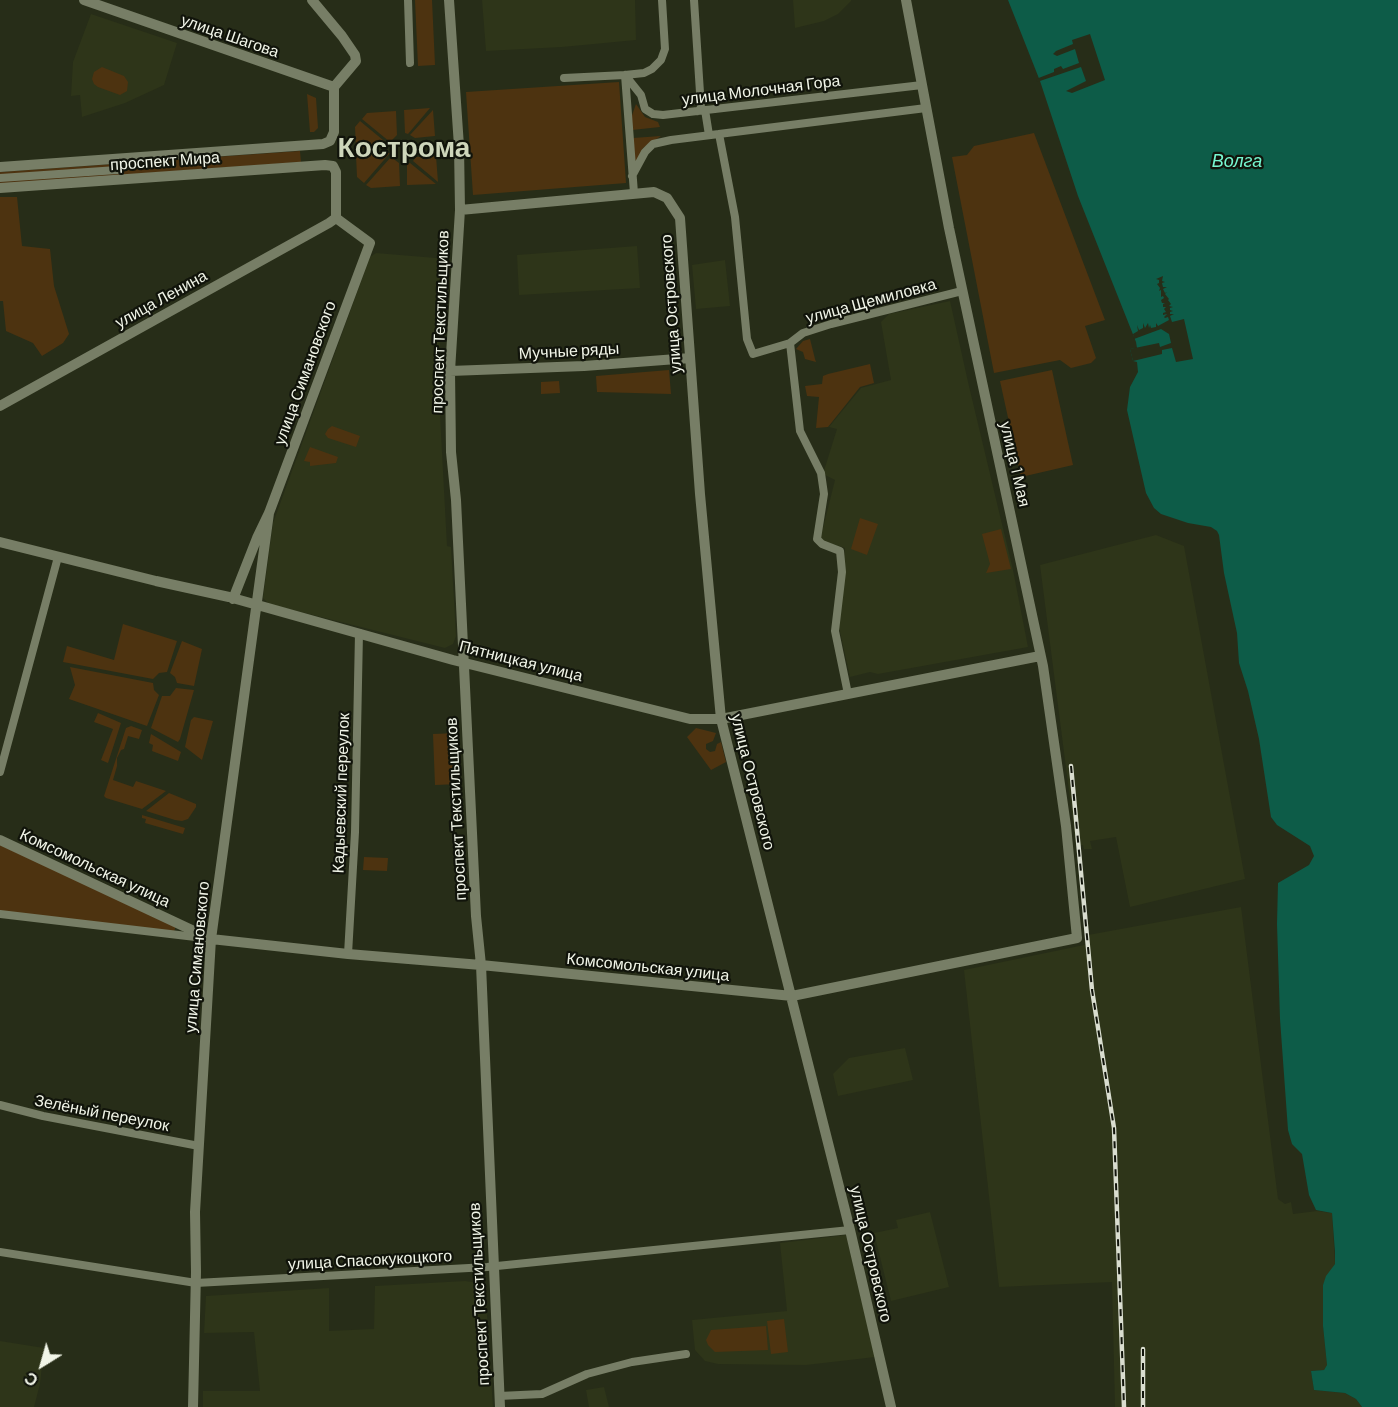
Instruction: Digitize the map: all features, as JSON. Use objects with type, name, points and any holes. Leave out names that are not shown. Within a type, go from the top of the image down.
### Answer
[{"type":"street","name":"улица Шагова","points":[[84,0],[334,87]]},
{"type":"street","points":[[312,0],[355,55],[356,61],[334,87]]},
{"type":"street","points":[[408,0],[410,63]]},
{"type":"street","name":"проспект Текстильщиков","points":[[449,0],[460,210],[450,371],[451,452],[456,500],[476,916],[481,965],[499,1402]]},
{"type":"street","points":[[564,78],[625,75],[644,73],[652,69],[661,60],[665,49],[662,0]]},
{"type":"street","points":[[694,0],[700,108],[708,135]]},
{"type":"street","name":"улица 1 Мая","points":[[906,0],[962,291],[1040,656],[1066,826],[1077,938]]},
{"type":"street","points":[[460,210],[634,193],[625,75]]},
{"type":"street","name":"улица Молочная Гора","points":[[625,75],[641,95],[645,109],[653,114],[663,115],[922,85]]},
{"type":"street","name":"проспект Мира","points":[[0,188],[111,170],[323,144],[330,141],[334,132],[334,87]]},
{"type":"street","points":[[632,176],[645,152],[653,144],[926,108]]},
{"type":"street","name":"улица Щемиловка","points":[[719,134],[735,217],[747,339],[753,354],[790,343],[803,333],[831,324],[962,291]]},
{"type":"street","name":"проспект Мира","points":[[0,167],[111,170],[333,166],[336,172],[336,218]]},
{"type":"street","points":[[0,178],[111,170]]},
{"type":"street","name":"улица Островского","points":[[634,193],[654,192],[667,198],[681,218],[701,505],[721,719],[850,1230],[891,1407]]},
{"type":"street","name":"улица Симановского","points":[[233,599],[269,513],[370,243],[336,218]]},
{"type":"street","name":"улица Ленина","points":[[0,406],[336,218]]},
{"type":"street","name":"улица Щемиловка","points":[[790,343],[800,431],[821,473],[823,484],[824,494],[817,539],[822,544],[840,551],[842,572],[835,631],[848,694]]},
{"type":"street","name":"Мучные ряды","points":[[450,371],[584,366],[690,358]]},
{"type":"street","name":"улица Симановского","points":[[193,1407],[195,1212],[211,939],[269,513]]},
{"type":"street","name":"Пятницкая улица","points":[[0,542],[233,599],[463,662],[690,719],[721,719],[1040,656]]},
{"type":"street","points":[[0,772],[58,557]]},
{"type":"street","name":"Кадыевский переулок","points":[[348,954],[355,832],[359,633]]},
{"type":"street","name":"Комсомольская улица","points":[[0,840],[211,939]]},
{"type":"street","name":"Комсомольская улица","points":[[0,914],[348,954],[792,996],[1077,938]]},
{"type":"street","name":"Зелёный переулок","points":[[0,1105],[43,1116],[200,1146]]},
{"type":"street","name":"улица Спасокукоцкого","points":[[0,1252],[196,1283],[495,1267],[850,1230]]},
{"type":"street","points":[[499,1402],[542,1394],[598,1371],[632,1362],[686,1354]]},
{"type":"shaded area","points":[[415,0],[432,0],[435,65],[418,66]]},
{"type":"shaded area","points":[[482,0],[635,0],[636,40],[486,51]]},
{"type":"shaded area","points":[[793,0],[851,1],[838,14],[824,21],[795,28]]},
{"type":"shaded area","points":[[91,14],[177,43],[164,85],[125,103],[82,117],[80,95],[71,96],[73,62]]},
{"type":"shaded area","points":[[102,67],[124,76],[128,82],[127,91],[120,95],[94,84],[92,79],[94,72]]},
{"type":"shaded area","points":[[619,82],[626,183],[473,195],[466,92]]},
{"type":"shaded area","points":[[307,94],[316,98],[318,128],[314,132],[310,132]]},
{"type":"shaded area","points":[[636,104],[645,117],[658,122],[660,127],[632,130],[631,118]]},
{"type":"shaded area","points":[[430,108],[408,134],[405,133],[404,110]]},
{"type":"shaded area","points":[[433,110],[435,136],[415,138],[410,135]]},
{"type":"shaded area","points":[[396,111],[397,135],[390,142],[362,119],[367,113]]},
{"type":"shaded area","points":[[360,121],[389,146],[356,148],[355,127]]},
{"type":"shaded area","points":[[1034,133],[1105,320],[1085,326],[1096,358],[1091,363],[1071,368],[1060,360],[994,373],[952,157],[967,155],[974,146]]},
{"type":"shaded area","points":[[661,136],[643,148],[635,161],[633,138]]},
{"type":"shaded area","points":[[300,151],[301,162],[0,184],[0,172]]},
{"type":"shaded area","points":[[390,153],[364,183],[357,177],[356,155]]},
{"type":"shaded area","points":[[436,156],[438,182],[413,161],[416,157]]},
{"type":"shaded area","points":[[391,157],[399,163],[400,186],[371,188],[366,185]]},
{"type":"shaded area","points":[[410,163],[436,184],[407,185],[407,164]]},
{"type":"shaded area","points":[[0,197],[17,197],[22,246],[50,249],[54,286],[69,334],[63,343],[42,356],[33,343],[6,331],[3,301],[0,301]]},
{"type":"shaded area","points":[[637,246],[640,288],[519,295],[517,255]]},
{"type":"shaded area","points":[[376,253],[436,258],[442,261],[439,396],[447,546],[451,547],[456,636],[453,644],[445,648],[269,604],[263,598],[273,523],[370,257]]},
{"type":"shaded area","points":[[725,260],[730,306],[696,309],[692,265]]},
{"type":"shaded area","points":[[950,301],[1013,570],[1028,647],[850,677],[839,627],[845,548],[820,540],[835,480],[823,474],[837,429],[829,427],[861,388],[891,380],[881,322],[889,314]]},
{"type":"shaded area","points":[[810,339],[816,362],[805,359],[803,352],[796,349],[803,341]]},
{"type":"shaded area","points":[[870,364],[874,383],[860,387],[828,427],[816,428],[819,397],[807,396],[805,386],[822,384],[823,376],[828,374]]},
{"type":"shaded area","points":[[669,370],[671,394],[597,392],[596,376]]},
{"type":"shaded area","points":[[1052,370],[1073,465],[1021,477],[1000,381]]},
{"type":"shaded area","points":[[559,381],[560,393],[541,394],[541,382]]},
{"type":"shaded area","points":[[332,426],[360,436],[356,447],[328,438],[325,434]]},
{"type":"shaded area","points":[[310,447],[338,457],[336,463],[310,466],[310,462],[304,461]]},
{"type":"shaded area","points":[[860,518],[878,524],[867,555],[851,549]]},
{"type":"shaded area","points":[[1001,529],[1011,569],[986,573],[990,564],[982,534]]},
{"type":"shaded area","points":[[1156,535],[1184,546],[1245,879],[1130,907],[1116,837],[1090,841],[1092,849],[1084,849],[1083,845],[1076,846],[1040,565]]},
{"type":"shaded area","points":[[123,624],[177,641],[167,672],[159,673],[153,679],[63,662],[67,646],[114,660]]},
{"type":"shaded area","points":[[182,641],[202,649],[194,686],[177,683],[175,677],[170,673]]},
{"type":"shaded area","points":[[70,667],[153,683],[154,690],[159,695],[147,726],[69,699],[75,685]]},
{"type":"shaded area","points":[[176,688],[194,690],[178,742],[151,728],[162,696],[170,696]]},
{"type":"shaded area","points":[[98,713],[121,723],[108,763],[101,760],[113,729],[94,722]]},
{"type":"shaded area","points":[[194,717],[213,721],[202,760],[185,747],[191,720]]},
{"type":"shaded area","points":[[131,726],[142,730],[139,739],[128,736],[124,749],[117,758],[113,780],[133,787],[136,781],[166,791],[142,809],[104,796],[126,728]]},
{"type":"shaded area","points":[[696,728],[716,733],[713,741],[706,744],[706,749],[710,752],[715,751],[717,744],[721,742],[726,762],[711,770],[687,737]]},
{"type":"shaded area","points":[[458,733],[460,784],[435,785],[433,734]]},
{"type":"shaded area","points":[[151,734],[181,752],[178,761],[152,751],[153,745],[149,743]]},
{"type":"shaded area","points":[[169,793],[196,804],[188,819],[175,820],[146,811]]},
{"type":"shaded area","points":[[142,815],[185,828],[183,834],[145,823],[146,819],[142,818]]},
{"type":"shaded area","points":[[0,845],[176,925],[174,932],[0,911]]},
{"type":"shaded area","points":[[364,857],[388,858],[387,871],[363,870]]},
{"type":"shaded area","points":[[1241,907],[1278,1199],[1285,1204],[1291,1202],[1293,1214],[1317,1211],[1332,1213],[1335,1264],[1323,1285],[1323,1326],[1327,1365],[1324,1370],[1311,1371],[1314,1390],[1345,1393],[1356,1399],[1362,1407],[1115,1407],[1112,1282],[999,1287],[964,970],[1089,944],[1088,935]]},
{"type":"shaded area","points":[[905,1048],[913,1080],[838,1096],[833,1074],[849,1058]]},
{"type":"shaded area","points":[[930,1212],[949,1287],[891,1301],[874,1233],[898,1228],[896,1220]]},
{"type":"shaded area","points":[[846,1235],[875,1357],[806,1365],[718,1364],[705,1361],[695,1350],[692,1320],[787,1311],[780,1243]]},
{"type":"shaded area","points":[[465,1281],[485,1284],[493,1407],[203,1407],[203,1391],[260,1391],[254,1332],[204,1333],[206,1296],[329,1288],[329,1331],[374,1329],[375,1286]]},
{"type":"shaded area","points":[[784,1319],[788,1352],[771,1354],[767,1321]]},
{"type":"shaded area","points":[[766,1326],[768,1350],[715,1352],[706,1340],[711,1330]]},
{"type":"shaded area","points":[[0,1341],[44,1348],[40,1384],[34,1407],[0,1407]]},
{"type":"shaded area","points":[[604,1387],[609,1407],[589,1407],[586,1390]]},
{"type":"water","name":"Волга","points":[[1008,0],[1398,0],[1398,1407],[1362,1407],[1356,1399],[1345,1393],[1314,1390],[1311,1371],[1324,1370],[1327,1365],[1323,1326],[1323,1285],[1326,1276],[1335,1264],[1332,1213],[1316,1210],[1309,1195],[1302,1154],[1292,1144],[1288,1130],[1280,1019],[1277,924],[1278,883],[1309,865],[1314,856],[1310,846],[1277,825],[1271,817],[1259,739],[1239,663],[1237,633],[1224,573],[1219,535],[1211,527],[1188,523],[1161,514],[1154,508],[1146,493],[1127,410],[1130,387],[1138,372],[1137,362],[1133,361],[1130,349],[1137,348],[1136,342],[1078,196],[1040,81]]},
{"type":"pier","points":[[1090,34],[1105,80],[1072,93],[1066,91],[1086,81],[1081,67],[1037,82],[1036,79],[1054,72],[1054,69],[1061,66],[1063,69],[1079,63],[1075,49],[1057,56],[1053,54],[1073,44],[1072,40]]},
{"type":"pier","points":[[1163,276],[1162,281],[1165,282],[1162,283],[1163,287],[1167,287],[1163,289],[1165,293],[1167,292],[1165,294],[1171,304],[1169,306],[1173,307],[1170,308],[1173,311],[1170,314],[1174,314],[1170,316],[1172,322],[1184,319],[1193,359],[1176,362],[1172,348],[1162,350],[1162,354],[1133,361],[1130,349],[1159,343],[1160,347],[1171,343],[1169,334],[1161,329],[1134,339],[1133,334],[1138,331],[1137,325],[1139,330],[1143,328],[1143,323],[1145,328],[1148,323],[1151,328],[1156,327],[1156,323],[1158,326],[1169,320],[1168,317],[1164,317],[1167,314],[1163,315],[1166,307],[1163,307],[1165,303],[1161,300],[1164,298],[1161,297],[1161,290],[1159,291],[1157,284],[1159,280],[1156,279]]},
{"type":"railway","points":[[1071,766],[1092,990],[1114,1128],[1124,1407]]},
{"type":"railway","points":[[1143,1349],[1143,1407]]},
{"type":"district","name":"Кострома","points":[[404,148]]}]
